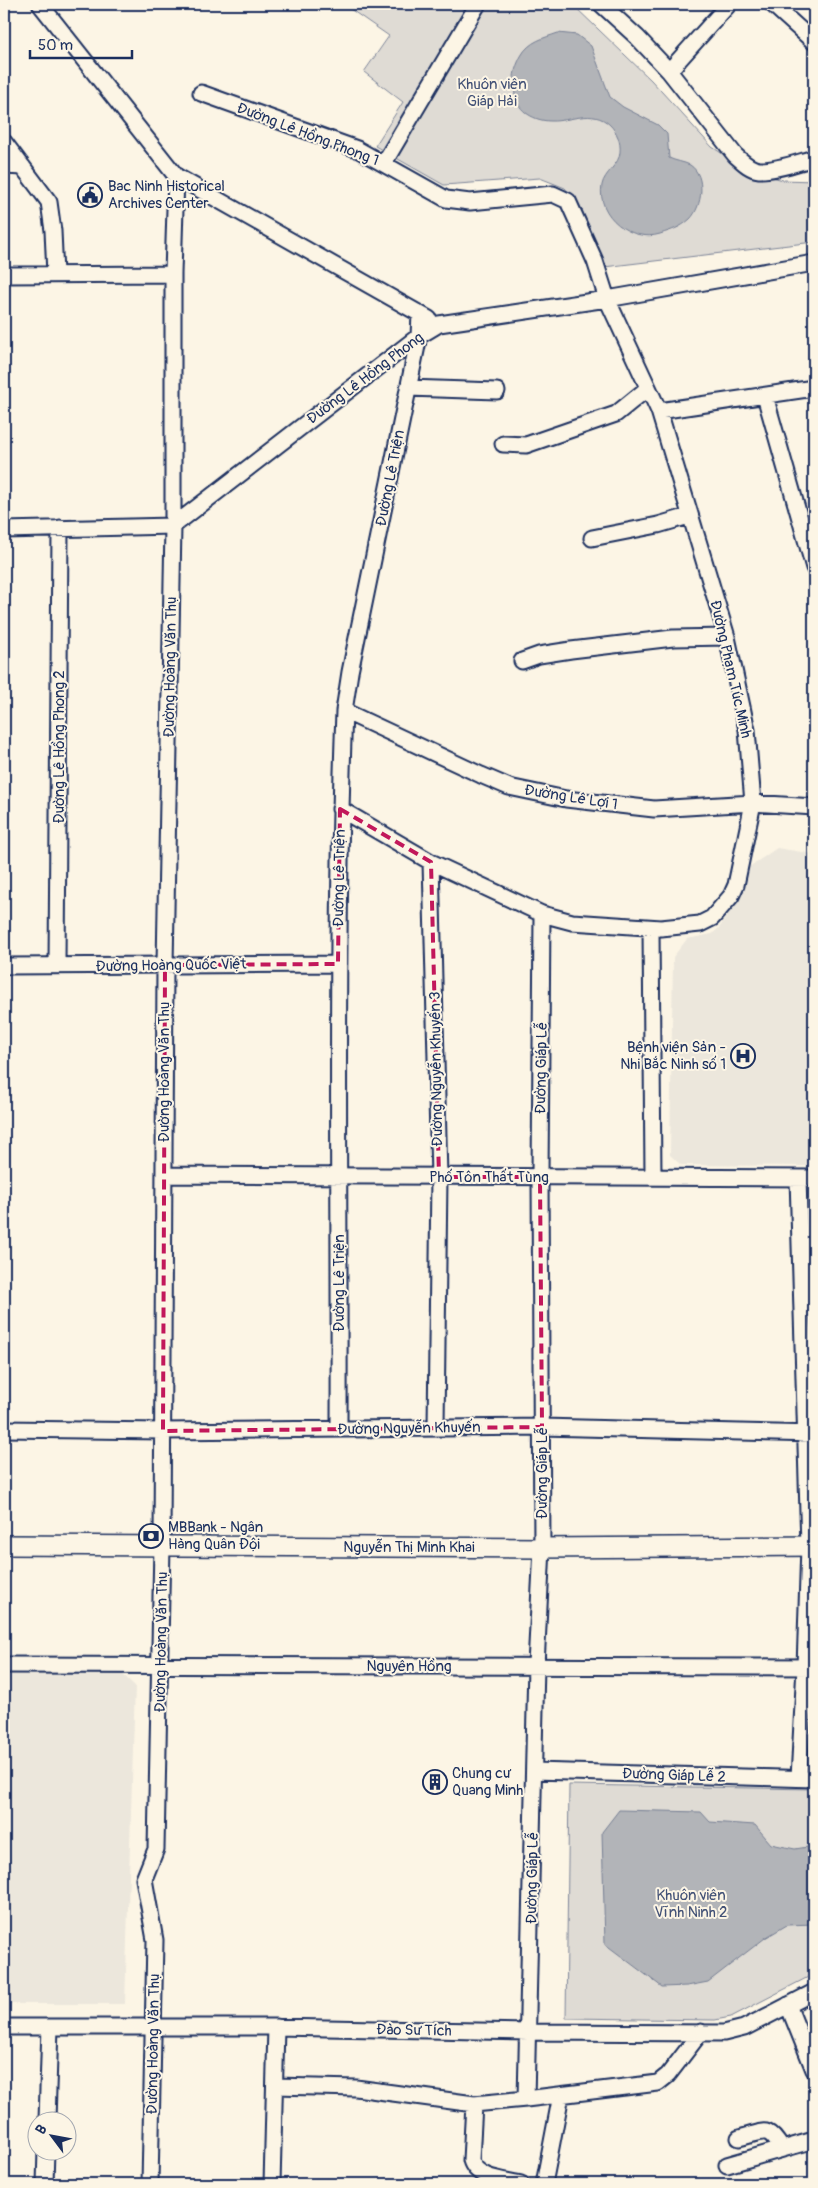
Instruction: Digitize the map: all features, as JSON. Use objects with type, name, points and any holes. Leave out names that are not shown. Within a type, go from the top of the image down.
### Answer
[{"type":"main road","name":"Nguyễn Thị Minh Khai","points":[[4,1545],[542,1548],[812,1546]]},
{"type":"street","points":[[40,4],[176,176],[439,324]]},
{"type":"street","points":[[384,163],[478,4]]},
{"type":"street","points":[[601,4],[638,37],[669,71],[735,155],[748,166],[758,170],[767,169],[814,158]]},
{"type":"street","points":[[669,71],[729,4]]},
{"type":"street","points":[[772,4],[814,42]]},
{"type":"street","name":"Đường Lê Hồng Phong 1","points":[[202,93],[357,150],[384,163],[446,199],[459,202],[553,194],[562,196],[568,200],[582,229],[607,299]]},
{"type":"street","points":[[4,142],[49,202],[53,231],[55,274]]},
{"type":"street","points":[[4,166],[23,167]]},
{"type":"street","name":"Đường Hoàng Văn Thụ","points":[[150,2184],[155,1940],[144,1879],[156,1849],[160,1666],[165,965],[173,526],[173,274],[176,176]]},
{"type":"street","name":"Đường Lê Hồng Phong","points":[[173,526],[419,336],[439,324],[607,299],[814,263]]},
{"type":"street","points":[[4,275],[173,274]]},
{"type":"street","name":"Đường Phạm Túc Minh","points":[[340,809],[431,862],[542,914],[572,922],[651,928],[700,924],[712,918],[723,906],[736,885],[753,803],[747,730],[726,636],[658,412],[607,299]]},
{"type":"street","name":"Đường Lê Triện","points":[[339,1429],[340,1176],[338,964],[340,809],[344,711],[350,672],[419,336],[420,314]]},
{"type":"street","points":[[408,388],[497,391]]},
{"type":"street","points":[[503,444],[526,445],[616,414],[648,388]]},
{"type":"street","points":[[658,412],[814,388]]},
{"type":"street","points":[[765,396],[814,568]]},
{"type":"street","points":[[592,538],[658,525],[689,516]]},
{"type":"street","points":[[4,530],[173,526]]},
{"type":"street","name":"Đường Lê Hồng Phong 2","points":[[57,966],[60,528]]},
{"type":"street","points":[[522,661],[539,655],[571,650],[673,638],[726,636]]},
{"type":"street","name":"Đường Lê Lợi 1","points":[[344,711],[481,775],[510,786],[566,799],[654,809],[753,803],[814,806]]},
{"type":"street","name":"Đường Nguyễn Khuyến 3","points":[[431,862],[439,1177],[436,1427]]},
{"type":"street","name":"Đường Giáp Lễ","points":[[526,2099],[536,1665],[542,1548],[540,1177],[542,914]]},
{"type":"street","points":[[651,928],[653,1177]]},
{"type":"street","name":"Đường Hoàng Quốc Việt","points":[[4,966],[338,964]]},
{"type":"street","name":"Phố Tôn Thất Tùng","points":[[164,1175],[814,1178]]},
{"type":"street","points":[[798,1178],[811,1434],[812,1546],[810,1667],[799,1778]]},
{"type":"street","name":"Đường Nguyễn Khuyến","points":[[4,1429],[163,1431],[542,1427],[811,1434]]},
{"type":"street","name":"Nguyên Hồng","points":[[4,1666],[536,1665],[810,1667]]},
{"type":"street","name":"Đường Giáp Lễ 2","points":[[534,1771],[814,1779]]},
{"type":"street","name":"Đào Sư Tích","points":[[4,2027],[276,2027],[529,2032],[737,2031],[814,1992]]},
{"type":"street","points":[[788,2005],[809,2043],[814,2070]]},
{"type":"street","points":[[47,2110],[50,2027]]},
{"type":"street","points":[[272,2184],[276,2027]]},
{"type":"street","points":[[275,2086],[356,2088],[474,2104],[658,2083],[668,2076],[701,2032]]},
{"type":"street","points":[[544,2184],[561,2095]]},
{"type":"street","points":[[474,2104],[472,2164],[487,2180],[521,2184]]},
{"type":"street","points":[[739,2138],[767,2132],[772,2134],[782,2149]]},
{"type":"street","points":[[727,2165],[814,2140]]},
{"type":"street","points":[[45,2184],[46,2160]]},
{"type":"highlighted area","points":[[340,809],[431,862],[439,1177],[540,1177],[542,1427],[163,1431],[165,965],[338,964]]},
{"type":"shaded area","points":[[558,33],[577,35],[591,46],[610,97],[623,107],[658,125],[667,134],[669,158],[690,165],[699,176],[701,184],[700,200],[694,214],[683,225],[660,234],[638,235],[618,225],[610,216],[602,196],[602,185],[617,161],[620,148],[615,131],[603,120],[596,117],[581,117],[545,121],[523,111],[515,95],[514,84],[515,70],[521,56],[533,43]]},
{"type":"shaded area","name":"Bệnh viện Sản - Nhi Bắc Ninh số 1","points":[[777,848],[814,854],[814,1166],[681,1165],[670,1155],[673,957],[687,939],[712,934],[719,928],[736,903],[746,869]]},
{"type":"shaded area","points":[[4,1670],[118,1670],[135,1686],[125,2004],[4,2004]]},
{"type":"shaded area","points":[[619,1810],[701,1812],[710,1822],[755,1825],[771,1844],[795,1849],[814,1846],[814,1924],[787,1925],[765,1938],[708,1982],[687,1986],[662,1987],[605,1944],[602,1832]]},
{"type":"green space","name":"Khuôn viên Giáp Hải","points":[[343,4],[572,4],[651,80],[712,147],[748,170],[783,180],[814,181],[814,242],[604,267],[582,211],[565,188],[540,178],[444,185],[375,146],[403,102],[364,72],[389,36]]},
{"type":"green space","name":"Khuôn viên Vĩnh Ninh 2","points":[[569,1785],[814,1789],[814,1974],[731,2017],[715,2020],[566,2018]]},
{"type":"place","name":"Bac Ninh Historical Archives Center","points":[[90,195]]},
{"type":"place","name":"Bệnh viện Sản - Nhi Bắc Ninh số 1","points":[[743,1056]]},
{"type":"place","name":"MBBank - Ngân Hàng Quân Đội","points":[[151,1536]]},
{"type":"place","name":"Chung cư Quang Minh","points":[[435,1782]]}]
